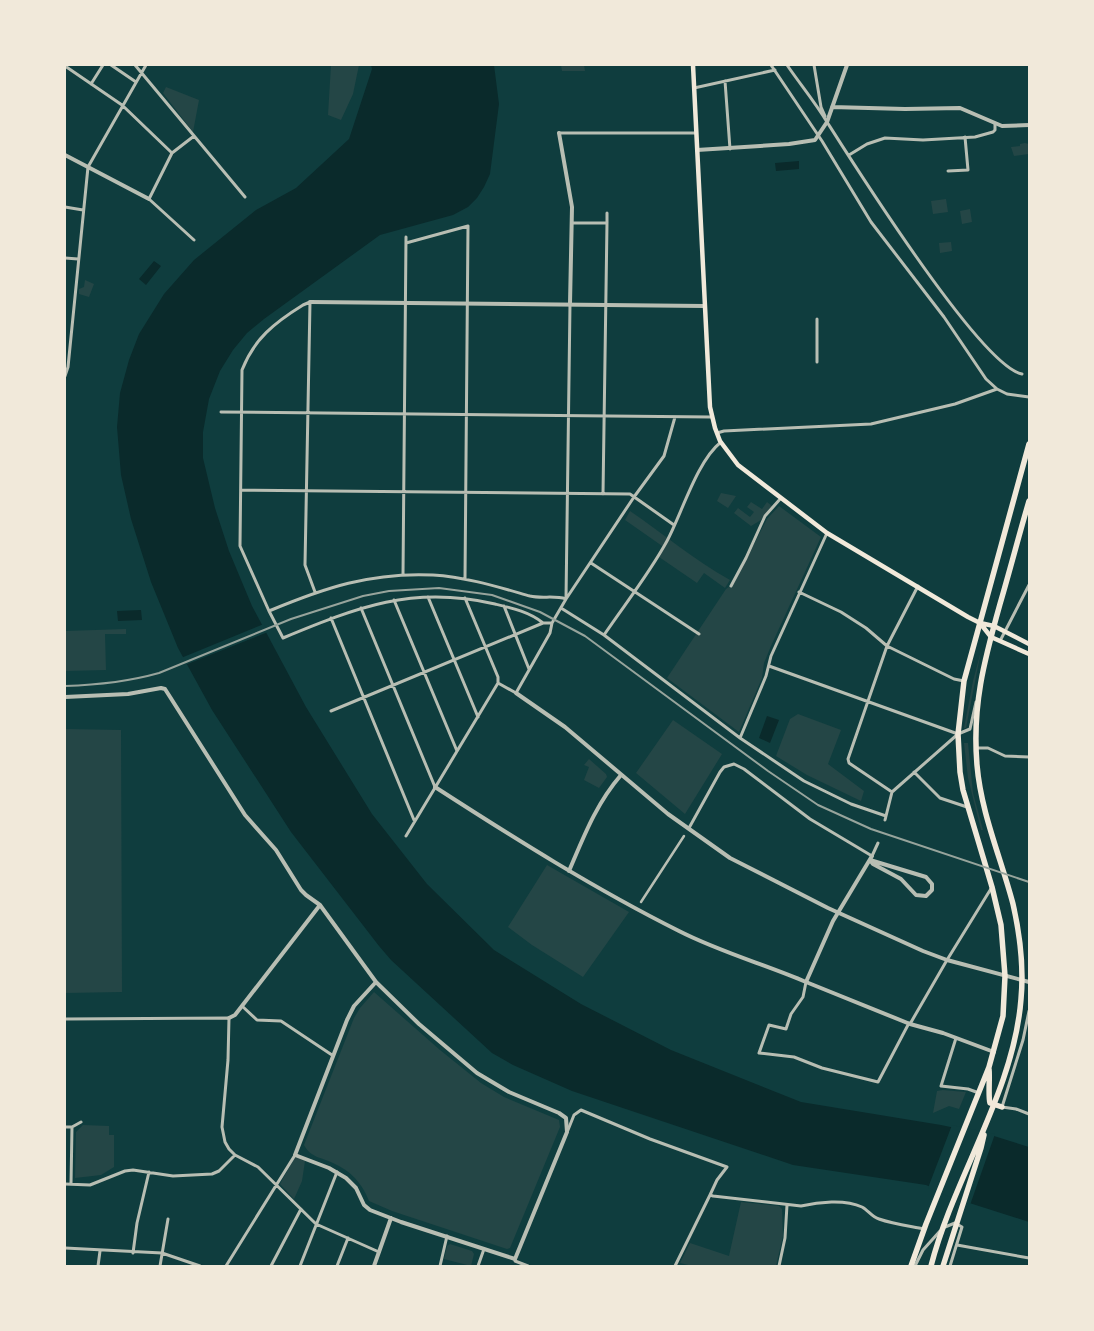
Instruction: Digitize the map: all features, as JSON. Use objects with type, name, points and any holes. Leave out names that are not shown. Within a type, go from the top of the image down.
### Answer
[{"type":"highway","points":[[911,1266],[989,1067],[1003,1016],[1005,976],[1001,925],[992,888],[968,808],[960,772],[958,734],[964,681],[1029,444]]},
{"type":"highway","points":[[931,1266],[952,1202],[986,1124],[1002,1082],[1018,1025],[1022,980],[1016,919],[982,798],[976,748],[977,697],[991,637],[1029,501]]},
{"type":"highway","points":[[989,1067],[991,1084],[988,1100],[990,1103],[1002,1107]]},
{"type":"highway","points":[[943,1266],[981,1148],[986,1124]]},
{"type":"main road","points":[[693,65],[704,306],[711,418],[721,442],[738,465],[827,533],[980,622],[994,626],[1029,644]]},
{"type":"main road","points":[[980,622],[991,637],[1029,654]]},
{"type":"street","points":[[91,84],[103,65]]},
{"type":"street","points":[[111,65],[136,82]]},
{"type":"street","points":[[135,65],[245,197]]},
{"type":"street","points":[[65,376],[68,367],[88,167],[146,65]]},
{"type":"street","points":[[771,65],[819,136],[871,222],[944,317],[986,379],[1007,394],[1029,397]]},
{"type":"street","points":[[787,65],[940,289],[982,343],[1012,371],[1022,374]]},
{"type":"street","points":[[814,65],[821,107],[827,122]]},
{"type":"street","points":[[697,150],[730,149],[811,141],[819,136],[827,122],[846,65]]},
{"type":"street","points":[[65,66],[122,105],[172,153]]},
{"type":"street","points":[[694,88],[775,70]]},
{"type":"street","points":[[726,81],[730,149]]},
{"type":"street","points":[[832,107],[892,109],[960,108],[994,124],[1011,127],[1029,125]]},
{"type":"street","points":[[849,155],[868,144],[884,138],[923,140],[965,137],[993,132],[995,130],[994,124]]},
{"type":"street","points":[[566,599],[572,207],[559,133],[696,133]]},
{"type":"street","points":[[149,199],[172,153],[194,136]]},
{"type":"street","points":[[948,172],[968,170],[965,137]]},
{"type":"street","points":[[65,155],[149,199],[194,240]]},
{"type":"street","points":[[65,207],[83,210]]},
{"type":"street","points":[[603,494],[607,213]]},
{"type":"street","points":[[572,223],[607,223]]},
{"type":"street","points":[[406,243],[468,226],[465,579]]},
{"type":"street","points":[[403,575],[406,237]]},
{"type":"street","points":[[65,258],[78,259]]},
{"type":"street","points":[[543,623],[537,618],[504,606],[465,598],[428,597],[394,600],[361,608],[331,618],[283,638],[269,611],[240,546],[242,370],[254,344],[275,325],[295,310],[310,302],[704,306]]},
{"type":"street","points":[[310,302],[305,565],[315,592]]},
{"type":"street","points":[[817,319],[817,362]]},
{"type":"street","points":[[717,433],[724,431],[871,424],[955,404],[998,389]]},
{"type":"street","points":[[221,412],[711,418]]},
{"type":"street","points":[[516,693],[550,633],[552,623],[566,599],[591,564],[634,497],[664,456],[675,417]]},
{"type":"street","points":[[604,635],[635,592],[667,540],[693,484],[714,448],[721,442]]},
{"type":"street","points":[[241,490],[630,494],[674,525]]},
{"type":"street","points":[[731,586],[746,558],[765,516],[781,498]]},
{"type":"street","points":[[740,738],[766,676],[771,656],[798,592],[827,533]]},
{"type":"street","points":[[591,564],[699,634]]},
{"type":"street","points":[[269,611],[315,592],[372,577],[403,575],[434,575],[465,579],[499,586],[533,596],[555,596],[566,599]]},
{"type":"street","points":[[1000,641],[1029,585]]},
{"type":"street","points":[[892,792],[849,763],[848,759],[887,646],[918,586]]},
{"type":"street","points":[[798,592],[841,612],[866,628],[887,646],[954,679],[964,681]]},
{"type":"street","points":[[428,597],[478,716]]},
{"type":"street","points":[[406,836],[414,820],[498,682],[498,677],[465,598]]},
{"type":"street","points":[[394,600],[457,751]]},
{"type":"street","points":[[504,606],[529,669]]},
{"type":"street","points":[[361,608],[435,787],[569,871],[680,932],[718,949],[806,982],[910,1024],[956,1038],[994,1052]]},
{"type":"street","points":[[561,608],[604,635],[740,738],[804,781],[851,804],[885,818],[892,792],[958,734],[970,729],[977,697]]},
{"type":"street","points":[[331,618],[414,820]]},
{"type":"street","points":[[331,711],[515,634],[543,623],[552,623]]},
{"type":"street","points":[[769,666],[958,734]]},
{"type":"street","points":[[498,682],[559,723],[668,814],[730,858],[838,913],[915,948],[947,960],[1029,982]]},
{"type":"street","points":[[65,697],[128,694],[161,688],[165,689],[245,815],[276,850],[301,890],[320,905],[376,982],[420,1024],[477,1073],[509,1092],[564,1115],[568,1120],[567,1132]]},
{"type":"street","points":[[976,748],[988,748],[1005,756],[1029,757]]},
{"type":"street","points":[[689,828],[720,772],[724,767],[734,764],[744,769],[810,819],[871,858],[926,877],[932,884],[932,890],[926,896],[916,895],[901,879],[872,864],[871,858]]},
{"type":"street","points":[[914,772],[940,798],[968,808]]},
{"type":"street","points":[[569,871],[591,817],[604,795],[621,775]]},
{"type":"street","points":[[641,902],[684,836]]},
{"type":"street","points":[[878,843],[871,858],[838,913],[806,982],[803,997],[791,1014],[786,1030],[769,1025],[758,1053],[794,1058],[822,1068],[878,1082],[947,960],[992,888]]},
{"type":"street","points":[[65,1019],[229,1018],[236,1015],[320,905]]},
{"type":"street","points":[[226,1266],[295,1155],[332,1055],[354,1006],[376,982]]},
{"type":"street","points":[[242,1006],[258,1020],[281,1021],[332,1055]]},
{"type":"street","points":[[1029,1011],[1023,1040],[1002,1107],[1016,1109],[1029,1114]]},
{"type":"street","points":[[229,1018],[228,1060],[222,1127],[225,1142],[235,1155],[258,1167],[316,1224],[379,1252]]},
{"type":"street","points":[[956,1038],[941,1086],[968,1089],[978,1093]]},
{"type":"street","points":[[515,1259],[574,1115],[581,1110],[650,1139],[727,1167],[717,1180],[675,1266]]},
{"type":"street","points":[[65,1127],[72,1127],[81,1122]]},
{"type":"street","points":[[71,1184],[72,1127]]},
{"type":"street","points":[[65,1184],[90,1185],[125,1171],[133,1170],[173,1176],[212,1174],[219,1170],[235,1155]]},
{"type":"street","points":[[295,1155],[337,1172],[354,1185],[366,1207],[391,1218],[515,1259],[515,1261],[528,1266]]},
{"type":"street","points":[[132,1253],[149,1172]]},
{"type":"street","points":[[300,1266],[337,1172]]},
{"type":"street","points":[[710,1195],[786,1205],[801,1206],[812,1203],[834,1203],[859,1206],[869,1211],[878,1219],[924,1230]]},
{"type":"street","points":[[779,1266],[785,1238],[786,1205]]},
{"type":"street","points":[[271,1266],[301,1209]]},
{"type":"street","points":[[374,1266],[391,1218]]},
{"type":"street","points":[[160,1266],[168,1219]]},
{"type":"street","points":[[915,1266],[928,1242],[946,1226],[955,1223],[962,1227],[950,1266]]},
{"type":"street","points":[[440,1266],[447,1236]]},
{"type":"street","points":[[337,1266],[348,1238]]},
{"type":"street","points":[[957,1245],[1029,1258]]},
{"type":"street","points":[[65,1248],[162,1254],[200,1266]]},
{"type":"street","points":[[478,1266],[484,1249]]},
{"type":"street","points":[[98,1266],[100,1251]]},
{"type":"shaded area","points":[[331,65],[359,65],[353,94],[341,120],[328,115]]},
{"type":"shaded area","points":[[371,65],[494,65],[499,104],[490,174],[477,198],[468,207],[453,215],[380,235],[264,319],[247,333],[233,350],[220,371],[209,399],[203,432],[203,458],[215,508],[229,551],[252,606],[306,707],[372,814],[427,884],[494,950],[581,1004],[671,1050],[801,1102],[941,1125],[994,1136],[1029,1147],[1029,1222],[960,1200],[926,1185],[793,1165],[572,1091],[513,1065],[492,1053],[391,960],[379,946],[291,832],[212,710],[178,648],[151,582],[131,519],[121,475],[117,427],[120,393],[129,360],[139,334],[164,294],[194,260],[256,210],[296,188],[349,139],[372,69]]},
{"type":"shaded area","points":[[561,65],[584,65],[585,71],[562,71]]},
{"type":"shaded area","points":[[166,87],[199,100],[193,132],[163,93]]},
{"type":"shaded area","points":[[1020,144],[1029,144],[1029,154],[1014,156],[1011,147],[1020,146]]},
{"type":"shaded area","points":[[799,161],[799,169],[776,171],[775,163]]},
{"type":"shaded area","points":[[946,199],[948,212],[933,214],[931,201]]},
{"type":"shaded area","points":[[970,209],[972,222],[962,224],[960,211]]},
{"type":"shaded area","points":[[951,242],[952,251],[940,253],[939,243]]},
{"type":"shaded area","points":[[154,261],[161,266],[146,285],[139,279]]},
{"type":"shaded area","points":[[85,280],[94,284],[89,297],[79,294],[79,289],[84,287]]},
{"type":"shaded area","points":[[721,493],[736,496],[728,508],[717,501]]},
{"type":"shaded area","points":[[751,502],[762,509],[767,502],[772,506],[761,520],[751,526],[734,513],[738,508],[750,517],[754,512],[747,507]]},
{"type":"shaded area","points":[[779,506],[821,537],[771,646],[764,663],[762,678],[739,732],[667,678],[726,589],[734,583],[767,519]]},
{"type":"shaded area","points":[[630,511],[730,580],[725,588],[704,573],[697,583],[659,557],[665,548],[625,520]]},
{"type":"shaded area","points":[[141,610],[142,620],[118,621],[117,611]]},
{"type":"shaded area","points":[[126,629],[126,634],[105,634],[106,670],[65,671],[65,631]]},
{"type":"shaded area","points":[[981,651],[966,728],[964,728],[973,681]]},
{"type":"shaded area","points":[[798,714],[841,730],[828,764],[864,791],[861,801],[807,775],[776,756],[790,719]]},
{"type":"shaded area","points":[[767,716],[779,720],[770,743],[759,738]]},
{"type":"shaded area","points":[[673,720],[722,754],[685,814],[636,773]]},
{"type":"shaded area","points":[[65,729],[121,730],[122,992],[65,993]]},
{"type":"shaded area","points":[[964,743],[968,743],[973,793],[983,830],[981,830],[968,778]]},
{"type":"shaded area","points":[[589,759],[606,774],[607,777],[599,788],[584,780],[589,767],[584,765]]},
{"type":"shaded area","points":[[547,865],[629,912],[583,977],[532,945],[508,927]]},
{"type":"shaded area","points":[[374,992],[440,1050],[481,1083],[504,1097],[559,1120],[560,1127],[510,1248],[507,1249],[392,1211],[369,1201],[355,1178],[339,1166],[313,1155],[304,1145],[354,1018],[360,1008]]},
{"type":"shaded area","points":[[943,1090],[966,1092],[959,1109],[949,1106],[933,1113],[937,1091]]},
{"type":"shaded area","points":[[83,1125],[109,1126],[109,1135],[114,1135],[114,1167],[101,1175],[75,1178],[76,1132]]},
{"type":"shaded area","points":[[295,1157],[305,1161],[302,1181],[294,1199],[280,1184]]},
{"type":"shaded area","points":[[741,1202],[779,1206],[782,1209],[783,1236],[776,1266],[692,1266],[680,1263],[690,1243],[729,1256]]},
{"type":"shaded area","points":[[450,1244],[472,1251],[474,1254],[471,1266],[444,1259],[447,1246]]},
{"type":"pier","points":[[264,624],[268,632],[185,665],[181,658]]},
{"type":"pier","points":[[952,1125],[995,1134],[970,1205],[928,1188]]},
{"type":"railway","points":[[65,686],[89,685],[135,679],[159,673],[291,619],[363,596],[389,591],[439,588],[492,595],[540,612],[585,636],[768,771],[818,805],[871,829],[1029,882]]}]
